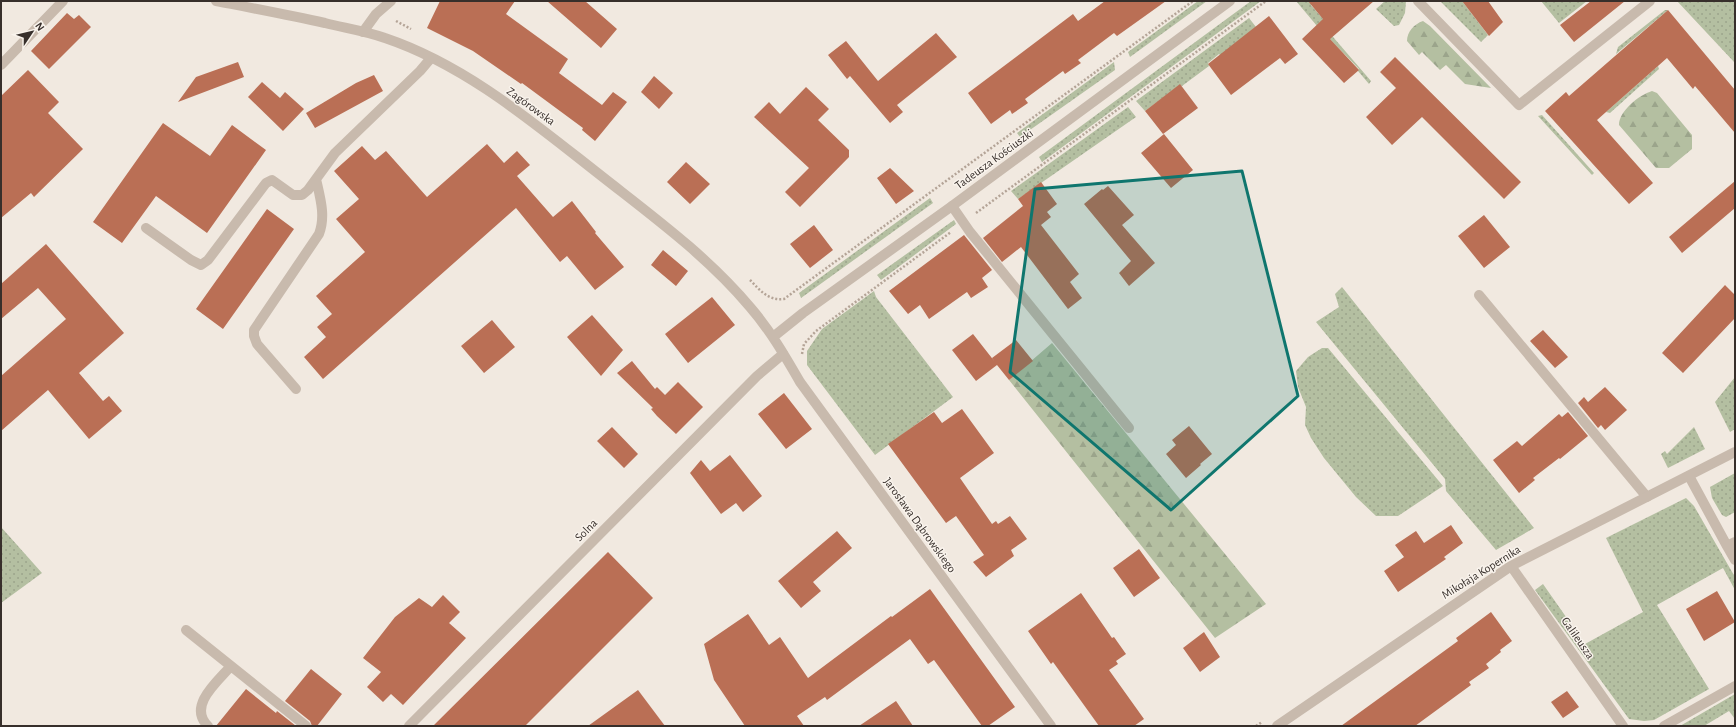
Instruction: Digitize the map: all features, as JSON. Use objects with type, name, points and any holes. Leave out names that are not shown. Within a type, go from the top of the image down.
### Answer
[{"type":"street","points":[[1,66],[63,1]]},
{"type":"street","name":"Zagórowska","points":[[216,1],[385,38],[431,58],[458,72],[506,103],[660,223],[726,279],[752,308],[773,337]]},
{"type":"street","points":[[363,32],[376,14],[390,1]]},
{"type":"street","name":"Tadeusza Kościuszki","points":[[773,337],[803,313],[952,206],[1230,1]]},
{"type":"street","points":[[1418,1],[1519,105],[1650,1]]},
{"type":"street","points":[[146,228],[191,260],[201,265],[208,260],[266,183],[272,180],[293,195],[302,195],[335,153],[431,58]]},
{"type":"street","points":[[296,389],[257,344],[254,336],[254,330],[322,228],[322,205],[316,179]]},
{"type":"street","points":[[952,206],[963,222],[1129,428]]},
{"type":"street","points":[[1480,295],[1648,497]]},
{"type":"street","name":"Jarosława Dąbrowskiego","points":[[773,337],[800,382],[1051,726]]},
{"type":"street","name":"Solna","points":[[409,726],[757,376],[783,354]]},
{"type":"street","name":"Mikołaja Kopernika","points":[[1277,726],[1511,566],[1735,452]]},
{"type":"street","points":[[1688,476],[1731,544],[1735,560]]},
{"type":"street","name":"Galileusza","points":[[1511,566],[1623,726]]},
{"type":"street","points":[[186,630],[306,726]]},
{"type":"street","points":[[208,726],[201,717],[200,711],[202,700],[231,666]]},
{"type":"street","points":[[1664,726],[1735,686]]},
{"type":"path","points":[[745,275],[766,296],[775,300],[784,299],[1193,1]]},
{"type":"path","points":[[803,360],[802,355],[804,344],[816,331],[1266,1]]},
{"type":"path","points":[[396,21],[416,32]]},
{"type":"highlighted area","points":[[1242,171],[1298,396],[1171,510],[1010,372],[1035,189]]},
{"type":"green space","points":[[1198,1],[1207,1],[1130,57],[1128,52]]},
{"type":"green space","points":[[1251,1],[1261,1],[1042,162],[1039,157]]},
{"type":"green space","points":[[1296,1],[1315,1],[1311,5],[1324,20],[1321,23],[1371,81],[1369,84],[1358,71],[1359,69],[1317,26]]},
{"type":"green space","points":[[1385,1],[1406,1],[1405,13],[1399,25],[1394,26],[1376,9]]},
{"type":"green space","points":[[1440,1],[1462,1],[1488,35],[1481,42]]},
{"type":"green space","points":[[1541,1],[1587,1],[1559,23]]},
{"type":"green space","points":[[1677,1],[1735,1],[1735,63]]},
{"type":"green space","points":[[1665,10],[1668,10],[1616,54],[1618,47]]},
{"type":"green space","points":[[1249,18],[1256,27],[1221,56],[1219,54],[1208,63],[1209,66],[1182,86],[1180,85],[1145,111],[1136,101]]},
{"type":"green space","points":[[1423,21],[1430,26],[1491,88],[1465,84],[1446,65],[1440,70],[1422,52],[1419,55],[1407,41],[1407,38],[1412,29]]},
{"type":"green space","points":[[1114,62],[1115,70],[1020,137],[1017,133]]},
{"type":"green space","points":[[1658,66],[1659,69],[1610,113],[1606,112]]},
{"type":"green space","points":[[1652,91],[1657,93],[1692,135],[1692,149],[1669,168],[1656,168],[1619,125],[1622,114],[1626,109],[1641,96]]},
{"type":"green space","points":[[1128,107],[1136,117],[1018,199],[1011,191]]},
{"type":"green space","points":[[1542,115],[1594,173],[1592,175],[1538,116]]},
{"type":"green space","points":[[930,198],[933,203],[801,298],[799,293]]},
{"type":"green space","points":[[954,220],[956,224],[881,280],[877,275]]},
{"type":"green space","points":[[1342,287],[1534,528],[1496,550],[1446,491],[1445,479],[1316,322],[1339,307],[1335,294]]},
{"type":"green space","points":[[874,291],[876,297],[953,397],[875,455],[807,365],[807,351],[822,329]]},
{"type":"green space","points":[[1052,343],[1266,604],[1215,638],[1009,380]]},
{"type":"green space","points":[[1322,348],[1328,348],[1443,486],[1398,516],[1376,516],[1356,497],[1324,458],[1311,438],[1305,425],[1306,407],[1298,387],[1296,371],[1308,357]]},
{"type":"green space","points":[[1735,377],[1735,429],[1730,432],[1715,402]]},
{"type":"green space","points":[[1694,427],[1705,449],[1668,468],[1661,454],[1665,451],[1667,454]]},
{"type":"green space","points":[[1735,473],[1735,512],[1726,517],[1722,515],[1712,498],[1710,487]]},
{"type":"green space","points":[[1686,498],[1694,506],[1735,577],[1735,590],[1723,568],[1657,605],[1709,689],[1654,720],[1644,721],[1629,719],[1535,590],[1543,584],[1585,644],[1643,612],[1606,538]]},
{"type":"green space","points":[[1,527],[42,573],[1,603]]},
{"type":"green space","points":[[1735,694],[1735,719],[1729,711],[1704,726],[1680,726]]},
{"type":"building","points":[[440,1],[515,1],[506,14],[568,59],[559,73],[602,105],[613,92],[627,102],[595,141],[582,130],[583,128],[522,83],[521,84],[473,51],[427,28]]},
{"type":"building","points":[[547,1],[585,1],[617,29],[601,48]]},
{"type":"building","points":[[1105,1],[1166,1],[1117,36],[1114,33],[1078,60],[1081,63],[1065,74],[1063,71],[1025,99],[1028,103],[1012,114],[1010,110],[991,124],[968,93],[1073,14],[1078,21]]},
{"type":"building","points":[[1308,1],[1374,1],[1330,39],[1359,70],[1344,83],[1302,39],[1323,19]]},
{"type":"building","points":[[1462,1],[1488,1],[1503,22],[1489,36]]},
{"type":"building","points":[[1591,1],[1625,1],[1574,42],[1560,25]]},
{"type":"building","points":[[1668,10],[1735,90],[1735,133],[1695,86],[1693,89],[1667,58],[1597,120],[1653,183],[1629,204],[1545,111],[1566,92],[1569,96]]},
{"type":"building","points":[[67,13],[74,19],[79,15],[91,27],[49,69],[31,51]]},
{"type":"building","points":[[1269,16],[1298,54],[1285,64],[1280,58],[1231,95],[1208,64]]},
{"type":"building","points":[[936,33],[957,57],[897,105],[903,112],[890,123],[850,76],[847,79],[828,55],[846,41],[878,81]]},
{"type":"building","points":[[1395,57],[1521,182],[1504,199],[1422,117],[1392,145],[1366,117],[1396,88],[1380,72]]},
{"type":"building","points":[[238,62],[244,77],[178,102],[196,77]]},
{"type":"building","points":[[28,70],[59,102],[48,113],[83,149],[34,197],[31,193],[1,218],[1,96]]},
{"type":"building","points":[[374,75],[383,91],[315,128],[306,113],[356,83]]},
{"type":"building","points":[[654,76],[673,93],[659,109],[641,92]]},
{"type":"building","points":[[262,82],[280,98],[285,92],[304,109],[283,131],[248,97]]},
{"type":"building","points":[[1180,84],[1198,108],[1163,134],[1145,111]]},
{"type":"building","points":[[806,87],[829,109],[818,120],[849,150],[849,157],[800,207],[785,192],[809,168],[754,117],[769,102],[780,114]]},
{"type":"building","points":[[163,123],[210,156],[232,125],[266,150],[207,233],[156,196],[122,243],[93,222]]},
{"type":"building","points":[[1164,134],[1193,170],[1171,188],[1141,153]]},
{"type":"building","points":[[487,144],[504,163],[517,151],[530,165],[517,176],[553,217],[572,201],[596,232],[595,233],[624,267],[595,290],[567,256],[560,262],[516,208],[323,379],[304,357],[326,337],[317,327],[332,314],[316,296],[365,252],[336,219],[359,199],[334,171],[362,146],[375,160],[386,151],[427,197]]},
{"type":"building","points":[[686,162],[710,184],[690,204],[667,182]]},
{"type":"building","points":[[890,168],[914,191],[896,204],[877,178]]},
{"type":"building","points":[[1735,181],[1735,208],[1682,253],[1669,237]]},
{"type":"building","points":[[1041,182],[1057,204],[1047,212],[1051,217],[1041,225],[1079,274],[1070,282],[1082,298],[1068,309],[1021,247],[1002,262],[983,238],[1023,206],[1018,199]]},
{"type":"building","points":[[1108,186],[1134,215],[1122,225],[1155,263],[1129,286],[1119,273],[1131,261],[1084,204]]},
{"type":"building","points":[[267,209],[294,229],[223,329],[196,309]]},
{"type":"building","points":[[1484,215],[1510,247],[1484,268],[1458,236]]},
{"type":"building","points":[[814,225],[833,250],[810,268],[790,244]]},
{"type":"building","points":[[964,235],[992,270],[982,278],[988,287],[971,298],[967,292],[929,319],[920,305],[908,314],[889,291]]},
{"type":"building","points":[[46,244],[124,333],[79,373],[103,401],[109,396],[122,411],[89,439],[48,390],[1,431],[1,376],[66,319],[38,288],[1,319],[1,284]]},
{"type":"building","points":[[663,250],[688,271],[676,286],[651,265]]},
{"type":"building","points":[[1725,285],[1735,295],[1735,318],[1683,373],[1662,353]]},
{"type":"building","points":[[712,297],[735,325],[688,363],[665,334]]},
{"type":"building","points":[[592,315],[623,350],[601,376],[567,337]]},
{"type":"building","points":[[492,320],[515,347],[484,373],[461,346]]},
{"type":"building","points":[[1543,330],[1568,357],[1555,368],[1530,341]]},
{"type":"building","points":[[973,334],[995,362],[992,358],[1016,340],[1033,361],[1009,380],[997,365],[976,381],[952,350]]},
{"type":"building","points":[[632,361],[655,389],[657,387],[665,395],[678,382],[703,407],[676,434],[657,416],[651,409],[653,408],[617,373]]},
{"type":"building","points":[[1605,387],[1627,410],[1605,430],[1601,425],[1598,428],[1578,403],[1584,397],[1588,402]]},
{"type":"building","points":[[784,393],[812,429],[786,449],[758,414]]},
{"type":"building","points":[[962,409],[994,453],[960,478],[992,524],[996,521],[998,524],[1010,516],[1027,539],[1011,550],[1014,556],[986,577],[973,562],[984,555],[956,516],[946,523],[888,444],[934,412],[942,423]]},
{"type":"building","points":[[1568,412],[1588,436],[1560,459],[1559,458],[1533,478],[1535,480],[1519,493],[1493,460],[1517,441],[1522,446],[1559,414],[1562,417]]},
{"type":"building","points":[[1189,426],[1212,454],[1186,478],[1166,454],[1176,445],[1172,440]]},
{"type":"building","points":[[612,427],[638,454],[624,468],[597,441]]},
{"type":"building","points":[[730,455],[762,496],[743,512],[736,503],[721,514],[690,473],[701,460],[710,471]]},
{"type":"building","points":[[1451,525],[1463,543],[1444,557],[1446,559],[1398,592],[1384,571],[1404,557],[1395,545],[1416,531],[1424,543]]},
{"type":"building","points":[[837,531],[852,548],[813,582],[821,591],[801,608],[778,581]]},
{"type":"building","points":[[1139,549],[1160,578],[1134,597],[1113,568]]},
{"type":"building","points":[[608,552],[653,598],[525,726],[433,726]]},
{"type":"building","points":[[930,589],[1015,707],[988,726],[982,726],[934,660],[928,664],[910,639],[827,700],[825,697],[797,716],[804,726],[745,726],[714,680],[704,644],[748,614],[769,645],[780,637],[808,678]]},
{"type":"building","points":[[1717,591],[1735,622],[1704,641],[1686,609]]},
{"type":"building","points":[[1081,593],[1112,638],[1114,637],[1126,654],[1116,661],[1118,664],[1109,670],[1144,719],[1134,726],[1099,726],[1053,662],[1051,664],[1028,631]]},
{"type":"building","points":[[443,595],[460,612],[449,623],[466,638],[403,705],[391,694],[383,702],[367,687],[381,672],[363,658],[395,617],[419,598],[432,607]]},
{"type":"building","points":[[1491,612],[1512,641],[1500,650],[1501,652],[1486,664],[1489,668],[1469,682],[1471,685],[1415,726],[1341,726],[1458,641],[1456,638]]},
{"type":"building","points":[[1204,632],[1220,657],[1200,672],[1183,648]]},
{"type":"building","points":[[311,669],[342,694],[317,726],[312,726],[310,721],[285,701]]},
{"type":"building","points":[[246,689],[276,713],[277,711],[296,726],[216,726]]},
{"type":"building","points":[[638,690],[665,726],[588,726]]},
{"type":"building","points":[[1567,691],[1579,707],[1563,718],[1551,702]]},
{"type":"building","points":[[896,701],[913,726],[859,726]]}]
